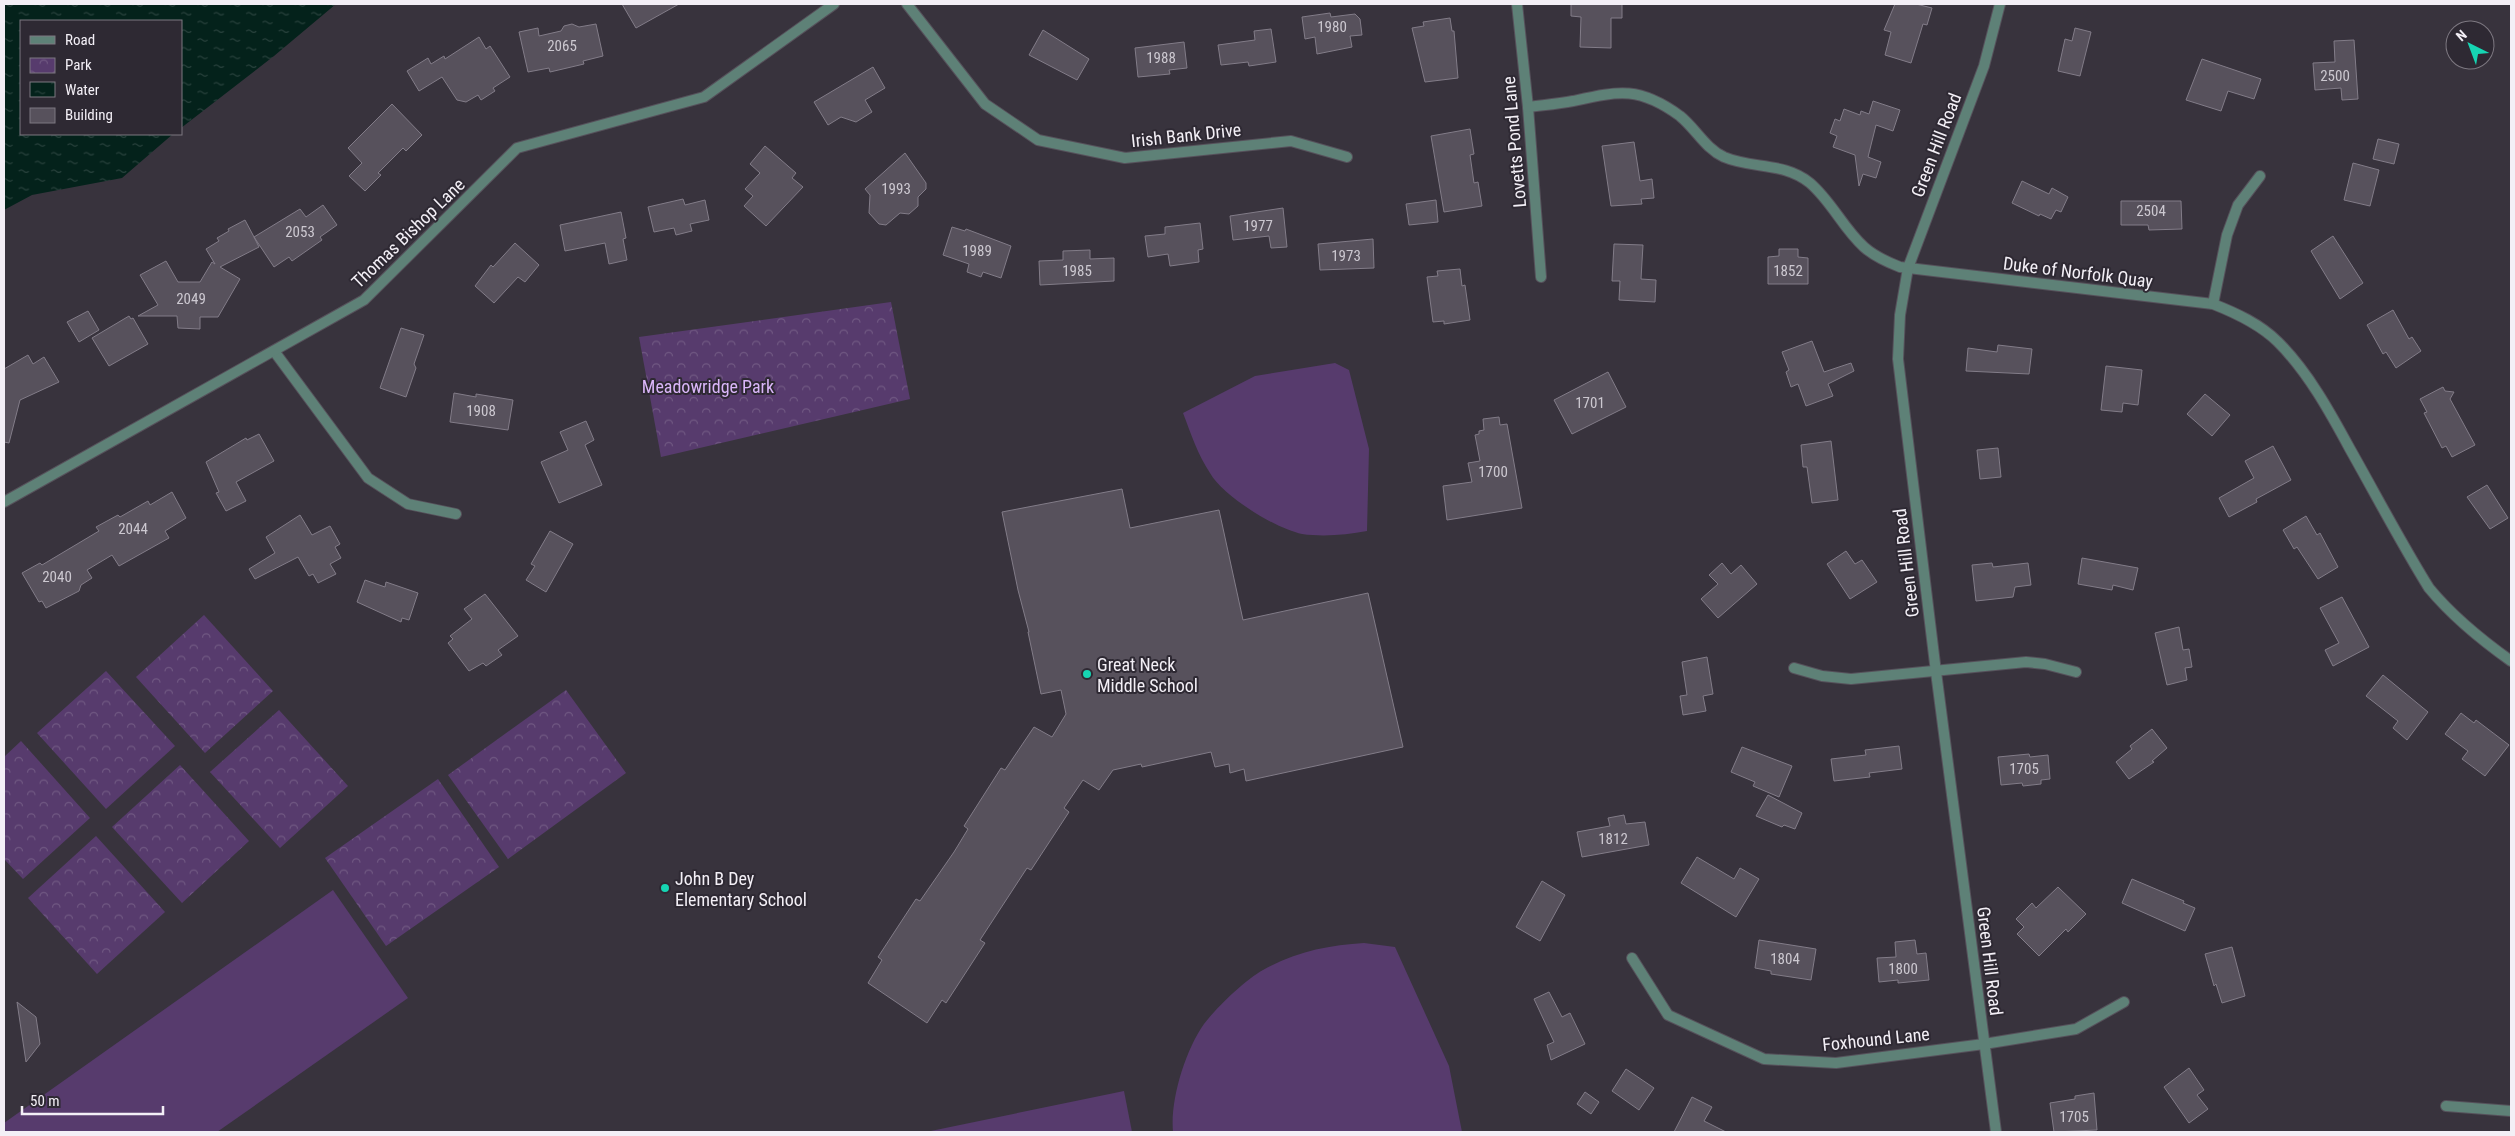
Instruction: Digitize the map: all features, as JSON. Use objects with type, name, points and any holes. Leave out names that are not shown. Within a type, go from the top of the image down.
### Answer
[{"type":"street","name":"Thomas Bishop Lane","points":[[4,502],[364,300],[517,148],[704,97],[834,4]]},
{"type":"street","name":"Irish Bank Drive","points":[[907,4],[985,104],[1038,140],[1125,158],[1291,141],[1347,157]]},
{"type":"street","name":"Lovetts Pond Lane","points":[[1517,4],[1528,107],[1541,277]]},
{"type":"street","name":"Green Hill Road","points":[[1996,1132],[1936,672],[1898,359],[1900,315],[1908,268],[1984,66],[2000,4]]},
{"type":"street","name":"Duke of Norfolk Quay","points":[[1528,107],[1571,101],[1609,92],[1630,93],[1647,98],[1666,107],[1684,119],[1708,146],[1723,156],[1738,162],[1768,165],[1789,171],[1809,182],[1829,203],[1865,248],[1882,259],[1908,268],[2213,304],[2256,324],[2277,340],[2295,360],[2333,418],[2429,588],[2449,612],[2472,633],[2511,661]]},
{"type":"street","points":[[2213,304],[2227,235],[2238,205],[2260,176]]},
{"type":"street","points":[[274,351],[368,478],[408,504],[456,514]]},
{"type":"street","points":[[1794,668],[1822,676],[1851,678],[1936,672],[2026,662],[2044,664],[2076,672]]},
{"type":"street","name":"Foxhound Lane","points":[[1632,958],[1668,1015],[1764,1058],[1836,1063],[1984,1044],[2076,1029],[2124,1002]]},
{"type":"street","points":[[2446,1106],[2511,1111]]},
{"type":"green space","name":"Meadowridge Park","points":[[891,302],[910,399],[661,457],[639,337]]},
{"type":"green space","points":[[1335,363],[1349,370],[1369,449],[1367,531],[1335,535],[1302,534],[1278,526],[1265,519],[1226,492],[1210,473],[1202,459],[1183,413],[1255,376]]},
{"type":"green space","points":[[204,615],[273,691],[205,753],[136,677]]},
{"type":"green space","points":[[106,671],[175,746],[106,809],[37,733]]},
{"type":"green space","points":[[566,690],[626,773],[508,859],[448,775]]},
{"type":"green space","points":[[279,710],[348,786],[280,848],[210,772]]},
{"type":"green space","points":[[21,741],[90,818],[23,879],[4,859],[4,757]]},
{"type":"green space","points":[[180,765],[249,841],[182,903],[112,827]]},
{"type":"green space","points":[[438,779],[499,867],[386,946],[325,858]]},
{"type":"green space","points":[[96,836],[165,912],[97,974],[28,898]]},
{"type":"green space","points":[[333,890],[408,998],[217,1132],[4,1132],[4,1123]]},
{"type":"green space","points":[[1364,943],[1395,947],[1449,1066],[1462,1132],[1173,1132],[1176,1091],[1185,1062],[1204,1024],[1223,1003],[1240,987],[1263,970],[1287,958],[1312,950]]},
{"type":"green space","points":[[1124,1091],[1132,1132],[926,1132]]},
{"type":"water","points":[[4,4],[336,4],[274,56],[182,127],[182,20],[20,20],[20,135],[172,135],[122,178],[32,195],[4,210]]},
{"type":"building","points":[[622,4],[679,4],[636,28]]},
{"type":"building","points":[[1571,4],[1622,4],[1622,18],[1611,18],[1611,48],[1580,47],[1581,17],[1571,16]]},
{"type":"building","points":[[1895,4],[1916,4],[1932,8],[1927,25],[1923,24],[1911,63],[1885,55],[1891,32],[1884,30]]},
{"type":"building","points":[[1330,13],[1331,17],[1355,14],[1360,19],[1362,35],[1350,36],[1352,47],[1317,54],[1315,37],[1305,39],[1302,17]]},
{"type":"building","points":[[1450,18],[1452,31],[1454,31],[1458,78],[1425,82],[1412,28],[1424,26],[1423,22]]},
{"type":"building","points":[[572,24],[579,27],[596,24],[603,56],[583,61],[584,64],[550,72],[549,68],[528,72],[519,32],[538,28],[539,36],[561,31],[564,26]]},
{"type":"building","points":[[2075,28],[2091,32],[2080,76],[2058,71],[2065,39],[2072,41]]},
{"type":"building","points":[[1271,29],[1276,62],[1249,66],[1248,62],[1221,65],[1218,45],[1255,40],[1254,31]]},
{"type":"building","points":[[1043,30],[1089,59],[1077,80],[1029,55]]},
{"type":"building","points":[[479,37],[486,49],[490,46],[510,77],[493,88],[495,91],[481,100],[478,95],[466,102],[457,100],[442,77],[419,91],[407,71],[428,58],[431,64],[444,56],[445,59]]},
{"type":"building","points":[[2354,40],[2358,99],[2342,100],[2341,88],[2315,90],[2313,63],[2335,62],[2334,41]]},
{"type":"building","points":[[1184,42],[1187,68],[1169,70],[1170,74],[1138,77],[1135,48]]},
{"type":"building","points":[[2202,59],[2261,79],[2254,99],[2228,91],[2221,111],[2186,100]]},
{"type":"building","points":[[873,67],[885,88],[865,100],[872,112],[856,122],[841,117],[828,125],[814,102]]},
{"type":"building","points":[[1873,101],[1900,110],[1893,131],[1876,125],[1868,157],[1881,162],[1876,178],[1863,174],[1859,186],[1855,155],[1833,147],[1837,136],[1830,133],[1835,119],[1840,121],[1844,109],[1860,115],[1861,111],[1869,114]]},
{"type":"building","points":[[392,104],[422,135],[406,151],[403,148],[378,173],[381,175],[365,191],[349,176],[362,163],[348,148]]},
{"type":"building","points":[[1470,129],[1474,154],[1470,155],[1474,183],[1478,182],[1482,206],[1444,212],[1431,136]]},
{"type":"building","points":[[2378,139],[2399,144],[2394,164],[2373,159]]},
{"type":"building","points":[[1634,142],[1640,181],[1652,179],[1654,198],[1641,199],[1642,204],[1611,206],[1602,146]]},
{"type":"building","points":[[765,146],[796,173],[792,178],[803,187],[766,226],[744,206],[753,196],[745,189],[760,173],[750,164]]},
{"type":"building","points":[[905,153],[926,183],[926,189],[918,197],[918,206],[909,214],[900,213],[886,225],[879,224],[869,213],[870,195],[865,189]]},
{"type":"building","points":[[2353,163],[2379,170],[2370,206],[2344,200]]},
{"type":"building","points":[[2022,181],[2049,194],[2052,188],[2068,197],[2061,212],[2056,210],[2051,219],[2040,214],[2039,216],[2012,203]]},
{"type":"building","points":[[683,199],[685,205],[705,200],[709,220],[690,224],[692,231],[676,235],[674,228],[654,232],[648,207]]},
{"type":"building","points":[[1436,200],[1438,222],[1409,225],[1406,204]]},
{"type":"building","points":[[2121,201],[2181,201],[2182,229],[2149,230],[2148,225],[2121,225]]},
{"type":"building","points":[[323,205],[337,225],[320,237],[322,240],[292,261],[289,257],[274,267],[254,237],[300,209],[306,217]]},
{"type":"building","points":[[1283,208],[1287,247],[1271,248],[1269,236],[1233,240],[1230,216]]},
{"type":"building","points":[[621,212],[626,238],[623,239],[627,260],[609,264],[605,243],[565,251],[560,225]]},
{"type":"building","points":[[245,220],[259,247],[220,267],[240,279],[218,317],[200,317],[200,329],[178,328],[177,316],[138,316],[158,305],[140,275],[166,261],[178,282],[200,282],[212,262],[215,264],[206,249],[219,241],[217,238],[229,231],[228,229]]},
{"type":"building","points":[[1200,223],[1203,249],[1198,250],[1199,262],[1170,266],[1168,254],[1148,257],[1145,236],[1165,234],[1165,227]]},
{"type":"building","points":[[952,227],[965,231],[966,229],[1011,246],[1001,278],[983,272],[981,277],[967,272],[969,264],[943,255]]},
{"type":"building","points":[[2333,236],[2363,283],[2340,299],[2311,251]]},
{"type":"building","points":[[1373,239],[1374,268],[1320,270],[1318,244]]},
{"type":"building","points":[[515,243],[539,265],[525,282],[518,277],[494,303],[475,286],[491,265],[493,267]]},
{"type":"building","points":[[1614,244],[1643,245],[1641,279],[1656,280],[1655,302],[1619,300],[1620,281],[1612,281]]},
{"type":"building","points":[[1779,249],[1798,249],[1798,257],[1808,258],[1808,284],[1768,284],[1768,257],[1779,256]]},
{"type":"building","points":[[1090,250],[1090,259],[1114,258],[1114,281],[1040,285],[1039,261],[1063,260],[1063,251]]},
{"type":"building","points":[[1460,269],[1462,286],[1465,285],[1470,320],[1444,324],[1444,321],[1433,322],[1427,277],[1438,276],[1437,271]]},
{"type":"building","points":[[2393,310],[2409,339],[2412,337],[2421,351],[2396,368],[2386,352],[2383,354],[2367,325]]},
{"type":"building","points":[[88,311],[99,330],[79,342],[67,322]]},
{"type":"building","points":[[129,316],[131,319],[133,318],[148,344],[109,366],[92,338]]},
{"type":"building","points":[[401,328],[424,335],[414,364],[416,368],[406,397],[380,388]]},
{"type":"building","points":[[1812,341],[1824,372],[1851,363],[1854,371],[1828,384],[1833,396],[1806,406],[1798,384],[1791,387],[1786,372],[1789,370],[1782,352]]},
{"type":"building","points":[[1998,345],[2032,349],[2029,374],[1966,371],[1968,348],[1997,352]]},
{"type":"building","points":[[28,355],[33,364],[44,357],[59,382],[20,400],[9,443],[4,442],[4,369]]},
{"type":"building","points":[[2106,366],[2142,370],[2138,405],[2123,403],[2122,412],[2101,410]]},
{"type":"building","points":[[1608,372],[1626,407],[1572,434],[1554,400]]},
{"type":"building","points":[[2443,387],[2445,391],[2454,392],[2450,399],[2475,445],[2452,457],[2446,446],[2442,448],[2424,413],[2427,412],[2420,399]]},
{"type":"building","points":[[454,393],[476,397],[476,394],[513,400],[508,430],[450,422]]},
{"type":"building","points":[[2205,394],[2230,415],[2212,436],[2187,414]]},
{"type":"building","points":[[1499,417],[1500,425],[1507,424],[1522,508],[1447,520],[1443,486],[1472,482],[1468,463],[1480,461],[1475,435],[1479,434],[1479,431],[1484,430],[1483,419]]},
{"type":"building","points":[[586,421],[594,440],[585,445],[602,485],[559,503],[541,462],[568,450],[560,432]]},
{"type":"building","points":[[259,434],[274,461],[236,482],[246,501],[226,511],[216,493],[219,492],[206,462],[246,438],[247,440]]},
{"type":"building","points":[[1831,441],[1838,500],[1812,503],[1807,467],[1803,467],[1801,445]]},
{"type":"building","points":[[2273,446],[2291,480],[2256,499],[2257,502],[2229,517],[2219,498],[2254,478],[2245,461]]},
{"type":"building","points":[[1998,448],[2001,477],[1980,479],[1977,450]]},
{"type":"building","points":[[2487,485],[2508,518],[2490,529],[2467,497]]},
{"type":"building","points":[[1122,489],[1130,528],[1219,510],[1243,620],[1368,593],[1403,747],[1246,781],[1244,769],[1230,773],[1229,764],[1215,767],[1211,752],[1142,767],[1141,764],[1113,770],[1099,790],[1083,780],[1064,808],[1069,812],[1031,870],[1027,868],[980,940],[985,943],[946,1003],[942,1000],[927,1023],[868,983],[882,960],[878,957],[916,899],[920,901],[954,852],[968,829],[964,826],[1001,768],[1005,770],[1034,727],[1052,737],[1066,714],[1061,690],[1041,694],[1002,512]]},
{"type":"building","points":[[172,492],[186,518],[165,531],[169,538],[119,566],[112,555],[87,570],[92,578],[81,585],[79,591],[46,608],[42,601],[39,602],[22,573],[40,563],[42,565],[99,531],[96,527],[118,515],[120,517],[148,501],[150,505]]},
{"type":"building","points":[[300,515],[312,535],[330,526],[340,544],[335,547],[341,558],[330,564],[336,574],[318,583],[313,574],[309,576],[298,557],[255,579],[249,569],[275,553],[266,537]]},
{"type":"building","points":[[2306,516],[2317,535],[2320,533],[2338,567],[2318,579],[2297,547],[2294,549],[2283,530]]},
{"type":"building","points":[[550,531],[573,544],[546,592],[526,580],[535,566],[531,564]]},
{"type":"building","points":[[1846,551],[1855,564],[1862,560],[1877,582],[1850,599],[1827,564]]},
{"type":"building","points":[[2082,558],[2138,568],[2133,590],[2113,585],[2112,590],[2078,584]]},
{"type":"building","points":[[1722,563],[1731,574],[1741,565],[1757,584],[1718,618],[1701,599],[1718,584],[1709,575]]},
{"type":"building","points":[[1992,563],[1993,567],[2028,563],[2031,585],[2015,587],[2013,597],[1976,601],[1972,565]]},
{"type":"building","points":[[365,580],[385,587],[386,582],[418,593],[409,620],[402,618],[401,622],[357,602]]},
{"type":"building","points":[[485,594],[518,636],[498,650],[502,655],[486,666],[483,663],[469,671],[448,643],[453,639],[450,636],[472,619],[464,609]]},
{"type":"building","points":[[2342,597],[2369,647],[2333,666],[2325,650],[2339,643],[2320,608]]},
{"type":"building","points":[[2179,627],[2183,650],[2189,649],[2192,667],[2185,668],[2187,680],[2167,685],[2155,633]]},
{"type":"building","points":[[1707,657],[1713,694],[1703,696],[1706,711],[1683,715],[1680,696],[1687,695],[1682,662]]},
{"type":"building","points":[[2383,675],[2428,712],[2407,740],[2393,728],[2398,721],[2366,696]]},
{"type":"building","points":[[2461,713],[2474,723],[2476,720],[2509,745],[2485,776],[2462,759],[2468,751],[2445,734]]},
{"type":"building","points":[[2152,729],[2167,748],[2152,761],[2154,762],[2129,779],[2116,762],[2132,749],[2130,746]]},
{"type":"building","points":[[1899,746],[1902,769],[1869,773],[1870,777],[1834,781],[1831,759],[1866,755],[1865,750]]},
{"type":"building","points":[[1742,747],[1792,766],[1779,797],[1753,786],[1755,782],[1731,772]]},
{"type":"building","points":[[2029,754],[2030,757],[2048,755],[2050,779],[2041,780],[2041,784],[2023,786],[2022,783],[2001,785],[1998,757]]},
{"type":"building","points":[[1768,795],[1802,813],[1795,829],[1784,825],[1782,827],[1756,816]]},
{"type":"building","points":[[1624,815],[1626,824],[1645,822],[1649,845],[1582,857],[1577,832],[1610,826],[1608,818]]},
{"type":"building","points":[[1697,857],[1734,879],[1740,868],[1759,879],[1736,917],[1681,883]]},
{"type":"building","points":[[2132,879],[2184,901],[2183,903],[2195,908],[2185,931],[2122,903]]},
{"type":"building","points":[[1542,881],[1565,895],[1540,941],[1516,927]]},
{"type":"building","points":[[2058,887],[2086,914],[2068,932],[2066,929],[2039,956],[2017,934],[2024,927],[2016,919],[2032,903],[2036,908]]},
{"type":"building","points":[[1759,940],[1816,949],[1811,980],[1771,974],[1771,971],[1755,968]]},
{"type":"building","points":[[1915,940],[1917,954],[1926,953],[1929,980],[1898,983],[1898,980],[1879,982],[1877,958],[1896,957],[1895,942]]},
{"type":"building","points":[[2232,947],[2245,996],[2222,1003],[2216,984],[2214,986],[2205,954]]},
{"type":"building","points":[[1549,992],[1562,1017],[1570,1013],[1585,1044],[1551,1060],[1547,1045],[1554,1042],[1534,999]]},
{"type":"building","points":[[17,1002],[36,1017],[40,1044],[26,1062]]},
{"type":"building","points":[[2189,1068],[2204,1090],[2197,1095],[2208,1109],[2189,1123],[2164,1087]]},
{"type":"building","points":[[1626,1069],[1654,1088],[1639,1110],[1612,1091]]},
{"type":"building","points":[[1585,1092],[1599,1102],[1591,1114],[1577,1104]]},
{"type":"building","points":[[2094,1093],[2097,1130],[2054,1132],[2050,1103],[2075,1099],[2075,1096]]},
{"type":"building","points":[[1692,1097],[1712,1107],[1704,1121],[1726,1132],[1674,1132]]},
{"type":"place","name":"Great Neck Middle School","points":[[1087,674]]},
{"type":"place","name":"John B Dey Elementary School","points":[[665,888]]}]
